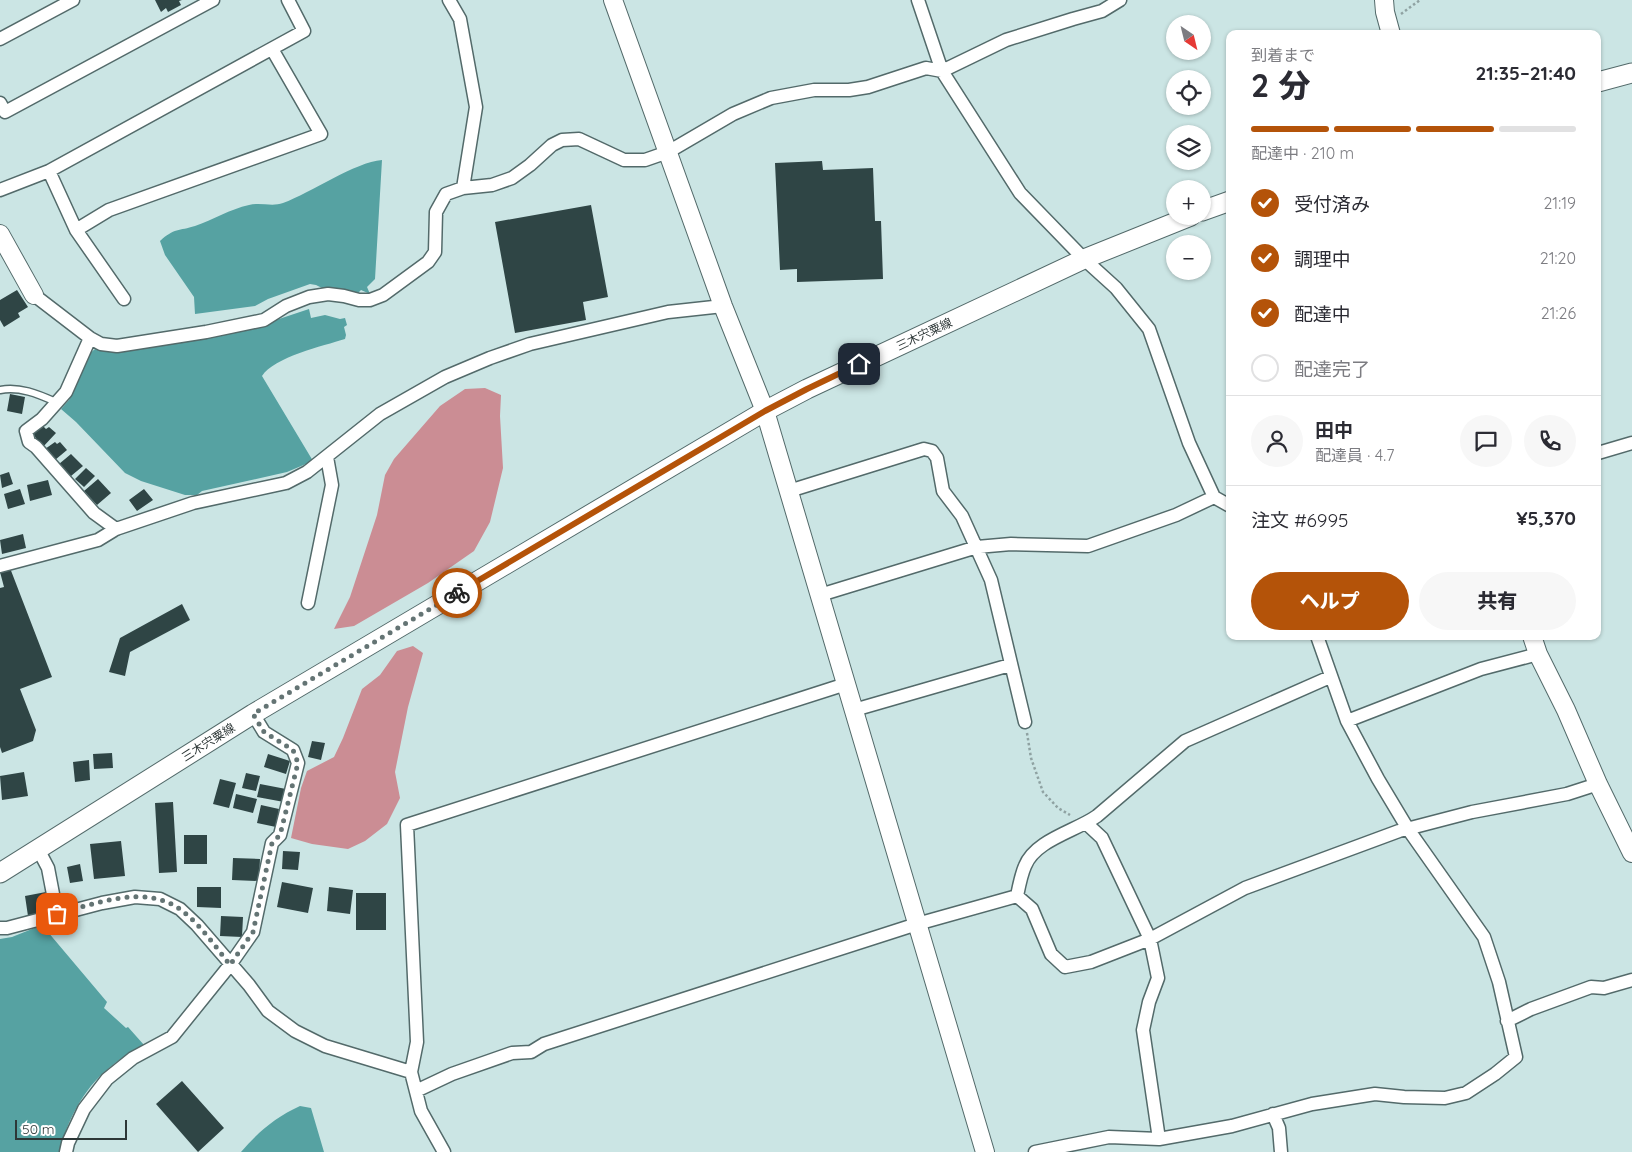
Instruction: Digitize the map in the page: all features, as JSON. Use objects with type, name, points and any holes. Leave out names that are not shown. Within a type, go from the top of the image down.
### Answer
[{"type":"main road","points":[[1601,81],[1632,72]]},
{"type":"main road","points":[[1211,208],[1226,202]]},
{"type":"main road","name":"三木宍粟線","points":[[0,873],[253,714],[765,411],[807,389],[1084,259],[1168,225]]},
{"type":"street","points":[[0,39],[73,0]]},
{"type":"street","points":[[0,103],[5,112],[213,0]]},
{"type":"street","points":[[0,190],[49,171],[304,31],[288,0]]},
{"type":"street","points":[[450,0],[460,19],[476,107],[463,188]]},
{"type":"street","points":[[613,0],[723,306],[765,411],[985,1152]]},
{"type":"street","points":[[918,0],[942,71],[1020,193],[1084,259],[1116,288],[1149,329],[1189,443],[1214,497],[1226,504]]},
{"type":"street","points":[[0,234],[34,295],[90,338],[101,344],[117,346],[206,332],[264,320],[286,306],[309,297],[328,294],[359,300],[370,300],[383,295],[428,262],[435,252],[436,212],[446,194],[463,188],[492,185],[512,178],[552,145],[562,140],[579,139],[624,160],[645,160],[668,152],[733,114],[771,98],[814,90],[849,90],[868,87],[926,68],[942,71],[1006,40],[1102,11],[1120,0]]},
{"type":"street","points":[[1384,0],[1390,28]]},
{"type":"street","points":[[76,230],[109,210],[321,134],[272,49]]},
{"type":"street","points":[[49,171],[76,230],[124,299]]},
{"type":"street","points":[[0,566],[98,540],[116,529],[193,503],[286,483],[307,472],[328,457],[380,414],[445,377],[490,358],[530,344],[668,312],[723,306]]},
{"type":"street","points":[[90,338],[66,392],[42,419],[26,431],[29,442],[36,447],[94,513],[116,529]]},
{"type":"street","points":[[1601,452],[1632,443]]},
{"type":"street","points":[[789,491],[924,450],[932,451],[937,458],[943,491],[962,516],[991,580],[1025,722]]},
{"type":"street","points":[[308,604],[332,485],[328,457]]},
{"type":"street","points":[[820,595],[977,547],[1011,544],[1088,546],[1176,515],[1214,497]]},
{"type":"street","points":[[1036,1152],[1109,1137],[1159,1139],[1232,1126],[1312,1104],[1375,1094],[1445,1098],[1466,1093],[1495,1074],[1516,1057],[1499,982],[1484,937],[1408,829],[1378,780],[1347,721],[1318,640]]},
{"type":"street","points":[[1533,640],[1598,784],[1632,853]]},
{"type":"street","points":[[1347,721],[1481,669],[1538,654]]},
{"type":"street","points":[[854,710],[1010,664]]},
{"type":"street","points":[[1017,896],[1025,864],[1037,849],[1057,837],[1086,824],[1185,741],[1330,677]]},
{"type":"street","points":[[444,1152],[421,1110],[411,1072],[417,1042],[407,825],[846,684]]},
{"type":"street","points":[[66,1152],[68,1143],[84,1109],[107,1079],[133,1058],[172,1037],[230,965],[253,932],[272,843],[280,835],[298,763],[293,750],[264,732],[253,714]]},
{"type":"street","points":[[1017,896],[1032,909],[1051,954],[1065,967],[1091,962],[1150,939],[1245,888],[1408,829],[1472,812],[1567,794],[1598,784]]},
{"type":"street","points":[[1086,824],[1102,838],[1150,939],[1158,978],[1149,1002],[1143,1030],[1159,1139]]},
{"type":"street","points":[[38,849],[48,868],[57,914]]},
{"type":"street","points":[[0,928],[136,896],[160,899],[180,909],[197,925],[249,985],[268,1011],[296,1031],[325,1046],[411,1072]]},
{"type":"street","points":[[416,1091],[452,1074],[512,1052],[531,1052],[544,1044],[917,924],[1017,896]]},
{"type":"street","points":[[1507,1021],[1531,1009],[1591,987],[1604,988],[1632,980]]},
{"type":"street","points":[[1273,1114],[1279,1128],[1281,1152]]},
{"type":"lane","points":[[0,390],[11,388],[38,394],[56,402]]},
{"type":"path","points":[[1390,28],[1420,0]]},
{"type":"path","points":[[1025,722],[1031,758],[1043,792],[1058,808],[1086,824]]},
{"type":"shaded area","points":[[485,388],[501,395],[500,416],[503,468],[490,522],[474,551],[428,583],[354,626],[334,629],[350,597],[377,515],[385,475],[394,459],[440,406],[465,389]]},
{"type":"shaded area","points":[[413,646],[423,653],[408,707],[395,772],[400,798],[387,824],[365,841],[348,849],[312,844],[291,838],[301,788],[307,771],[334,757],[362,689],[380,675],[397,651]]},
{"type":"water","points":[[382,160],[375,279],[367,287],[370,294],[361,290],[356,295],[328,291],[310,284],[268,299],[255,306],[195,314],[194,297],[165,255],[160,241],[173,232],[195,226],[242,207],[253,204],[275,205],[283,203],[359,166]]},
{"type":"water","points":[[309,309],[311,318],[325,315],[340,319],[345,318],[347,325],[344,327],[346,335],[345,339],[312,349],[277,363],[262,376],[313,461],[287,472],[202,491],[197,495],[185,495],[141,481],[125,473],[61,409],[69,400],[89,354],[95,349],[127,346],[258,326]]},
{"type":"water","points":[[42,925],[107,1002],[104,1008],[126,1028],[128,1027],[144,1045],[116,1062],[91,1086],[71,1118],[60,1152],[0,1152],[0,939],[12,937]]},
{"type":"water","points":[[300,1106],[311,1108],[324,1152],[241,1152],[268,1126]]},
{"type":"building","points":[[155,0],[182,0],[179,1],[181,5],[168,12],[166,8],[161,12]]},
{"type":"building","points":[[822,161],[823,170],[873,168],[875,221],[881,221],[883,279],[797,282],[797,269],[780,270],[775,163]]},
{"type":"building","points":[[591,205],[608,297],[583,302],[586,320],[515,333],[495,222]]},
{"type":"building","points":[[17,290],[28,307],[18,313],[20,317],[4,327],[0,320],[0,300]]},
{"type":"building","points":[[10,394],[25,397],[22,414],[7,411]]},
{"type":"building","points":[[41,424],[46,429],[49,427],[56,433],[42,448],[34,441],[36,438],[32,434]]},
{"type":"building","points":[[55,442],[57,444],[60,442],[67,450],[55,460],[45,449]]},
{"type":"building","points":[[71,454],[83,466],[71,476],[59,464]]},
{"type":"building","points":[[86,468],[95,476],[84,487],[75,479]]},
{"type":"building","points":[[9,472],[13,484],[2,488],[0,475]]},
{"type":"building","points":[[98,479],[111,493],[97,505],[84,491]]},
{"type":"building","points":[[48,480],[52,495],[30,501],[27,485]]},
{"type":"building","points":[[20,489],[25,504],[8,509],[4,494]]},
{"type":"building","points":[[144,489],[153,500],[137,511],[129,500]]},
{"type":"building","points":[[23,534],[26,548],[2,554],[0,540]]},
{"type":"building","points":[[10,568],[52,677],[20,689],[36,730],[33,741],[2,753],[0,747],[0,588],[4,587],[0,572]]},
{"type":"building","points":[[182,604],[190,620],[130,652],[125,676],[109,672],[120,638]]},
{"type":"building","points":[[312,741],[325,743],[321,760],[308,757]]},
{"type":"building","points":[[112,753],[113,768],[94,769],[93,754]]},
{"type":"building","points":[[268,754],[290,761],[286,774],[264,767]]},
{"type":"building","points":[[89,760],[90,780],[75,782],[73,762]]},
{"type":"building","points":[[24,772],[28,796],[2,800],[0,776]]},
{"type":"building","points":[[246,773],[260,776],[256,791],[242,788]]},
{"type":"building","points":[[220,779],[236,783],[229,808],[213,804]]},
{"type":"building","points":[[260,784],[286,789],[284,802],[257,797]]},
{"type":"building","points":[[236,794],[257,799],[253,813],[233,808]]},
{"type":"building","points":[[173,802],[177,872],[159,873],[155,803]]},
{"type":"building","points":[[261,805],[279,809],[276,827],[257,823]]},
{"type":"building","points":[[184,835],[207,835],[207,864],[184,864]]},
{"type":"building","points":[[121,841],[125,876],[94,879],[90,844]]},
{"type":"building","points":[[283,851],[300,852],[298,870],[282,869]]},
{"type":"building","points":[[233,858],[260,859],[259,881],[232,880]]},
{"type":"building","points":[[80,864],[83,881],[70,883],[67,867]]},
{"type":"building","points":[[282,882],[313,888],[308,913],[277,907]]},
{"type":"building","points":[[197,887],[221,887],[221,908],[197,907]]},
{"type":"building","points":[[329,887],[353,890],[350,914],[327,911]]},
{"type":"building","points":[[46,892],[49,912],[28,916],[25,896]]},
{"type":"building","points":[[356,893],[386,893],[386,930],[356,930]]},
{"type":"building","points":[[221,916],[243,917],[242,937],[220,936]]},
{"type":"building","points":[[182,1081],[224,1128],[198,1152],[156,1104]]},
{"type":"way so far","points":[[57,914],[136,896],[160,899],[180,909],[197,925],[230,965],[253,932],[272,843],[280,835],[298,763],[293,750],[264,732],[253,714],[457,593]]},
{"type":"route","points":[[457,593],[765,411],[859,364]]}]
